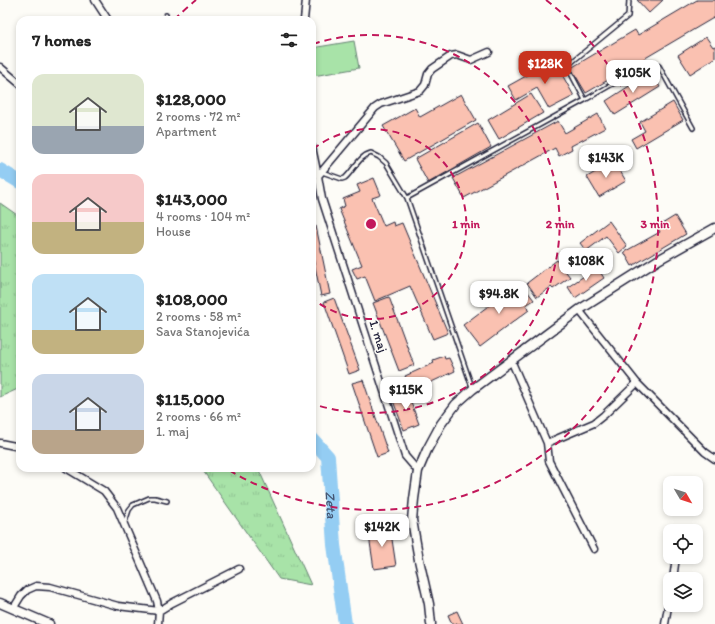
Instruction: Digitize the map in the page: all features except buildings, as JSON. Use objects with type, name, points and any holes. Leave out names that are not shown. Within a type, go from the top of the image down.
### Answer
[{"type":"street","points":[[95,0],[105,16]]},
{"type":"street","points":[[304,16],[306,0]]},
{"type":"street","points":[[320,174],[374,108],[381,104],[420,91],[425,85],[428,74],[432,69],[451,56],[457,55],[471,60],[489,52]]},
{"type":"street","points":[[0,68],[16,81]]},
{"type":"street","name":"1. maj","points":[[316,160],[320,174],[322,199],[405,456],[418,471]]},
{"type":"street","points":[[430,624],[429,604],[412,520],[418,471],[441,424],[456,404],[473,389],[579,310],[658,260],[715,228]]},
{"type":"street","points":[[579,310],[637,383],[705,452],[715,459]]},
{"type":"street","points":[[511,360],[547,443],[549,461],[594,549]]},
{"type":"street","points":[[547,443],[594,423],[637,383]]},
{"type":"street","points":[[0,443],[16,446]]},
{"type":"street","points":[[73,472],[104,491],[117,508],[157,601],[159,611],[158,624]]},
{"type":"street","points":[[13,609],[21,596],[27,590],[36,586],[50,587],[118,606],[159,611],[239,569]]},
{"type":"street","points":[[0,603],[49,624]]},
{"type":"street","points":[[665,624],[667,612]]},
{"type":"lane","points":[[585,100],[567,66],[628,16],[629,0]]},
{"type":"lane","points":[[407,198],[585,100],[647,64],[654,63],[659,66],[693,128]]},
{"type":"lane","points":[[320,174],[342,179],[345,178],[362,157],[371,153],[386,163],[407,198],[473,389]]},
{"type":"lane","points":[[124,524],[129,510],[133,505],[149,498],[167,501]]},
{"type":"green space","points":[[354,41],[359,68],[316,75],[316,47]]},
{"type":"green space","points":[[0,203],[16,214],[16,390],[0,397]]},
{"type":"green space","points":[[204,472],[260,472],[311,585],[279,579]]},
{"type":"waterway","name":"Zeta","points":[[0,170],[16,180]]},
{"type":"waterway","name":"Zeta","points":[[316,444],[328,457],[334,545],[345,624]]}]
